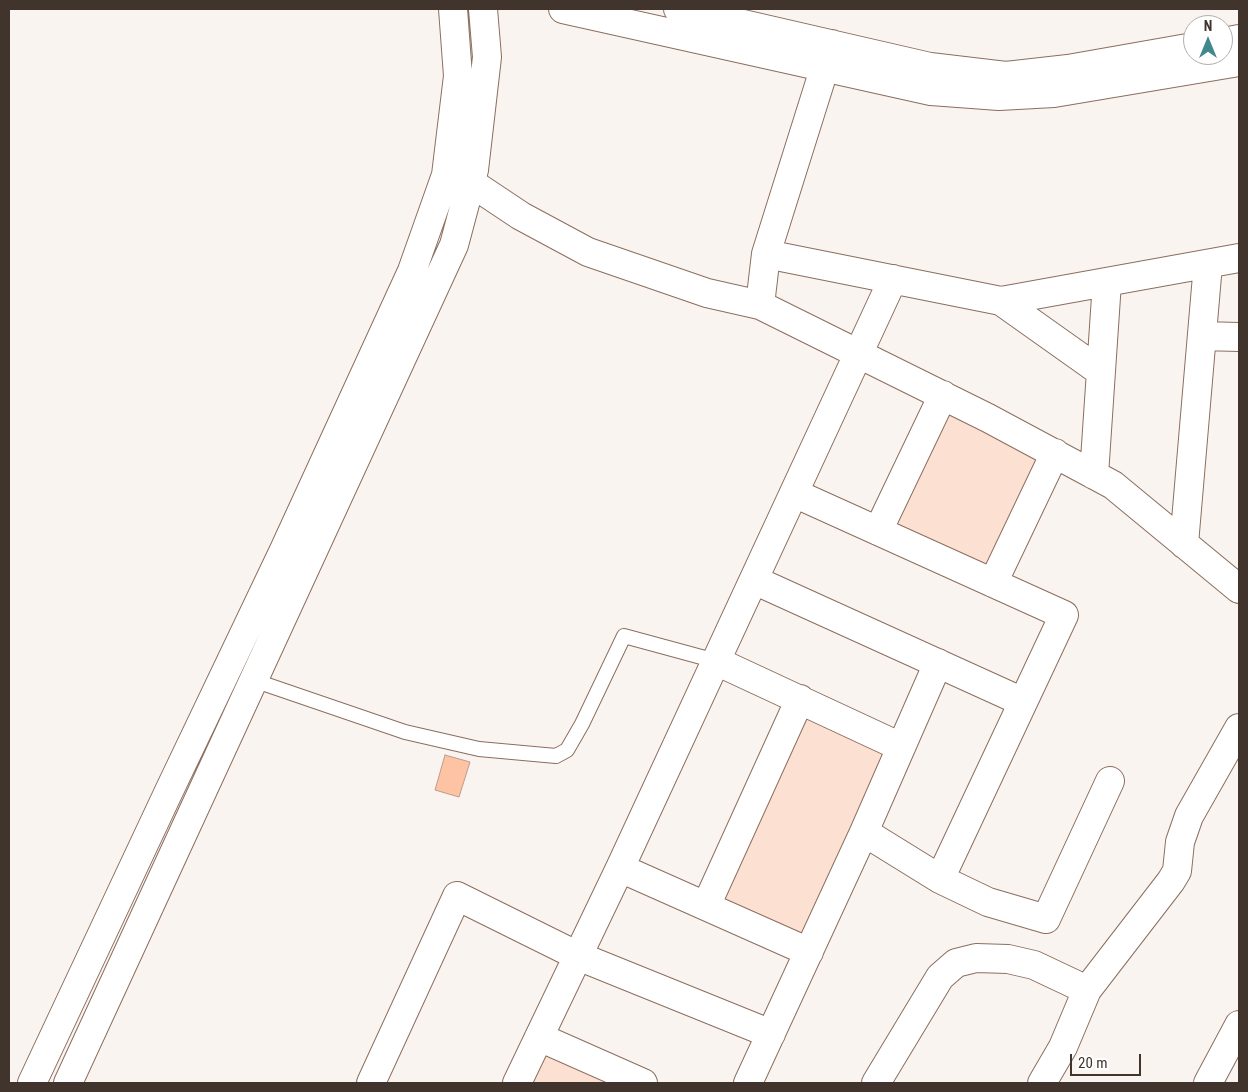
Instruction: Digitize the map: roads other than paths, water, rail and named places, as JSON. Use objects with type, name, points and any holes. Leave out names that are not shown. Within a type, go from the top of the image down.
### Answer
[{"type":"street","points":[[32,1083],[284,550],[412,271],[446,176],[458,76],[453,9]]},
{"type":"street","points":[[68,1083],[454,245],[474,170],[486,57],[483,9]]},
{"type":"street","points":[[563,9],[828,56],[1006,76],[1068,69],[1183,49]]},
{"type":"street","points":[[678,9],[828,56],[931,91],[999,96],[1054,93],[1239,62]]},
{"type":"street","points":[[760,306],[766,254],[828,56]]},
{"type":"street","points":[[470,182],[521,216],[588,252],[707,293],[760,306],[1055,453],[1113,485],[1239,589]]},
{"type":"street","points":[[766,254],[1001,301],[1239,258]]},
{"type":"street","points":[[1184,544],[1208,264]]},
{"type":"street","points":[[516,1083],[620,868],[893,279]]},
{"type":"street","points":[[1094,475],[1107,282]]},
{"type":"street","points":[[1001,301],[1101,372]]},
{"type":"street","points":[[1202,336],[1239,338]]},
{"type":"street","points":[[878,531],[943,396]]},
{"type":"street","points":[[993,583],[1055,453]]},
{"type":"street","points":[[794,493],[1064,615],[940,879]]},
{"type":"street","points":[[754,580],[1023,702]]},
{"type":"street","points":[[248,626],[273,637]]},
{"type":"street","points":[[716,661],[901,747]]},
{"type":"street","points":[[748,1083],[864,832],[938,663]]},
{"type":"street","points":[[706,906],[800,700]]},
{"type":"street","points":[[1042,1083],[1063,1047],[1087,990],[1177,871],[1180,842],[1189,816],[1239,728]]},
{"type":"street","points":[[864,832],[940,879],[988,902],[1046,919],[1110,782]]},
{"type":"street","points":[[620,868],[809,952]]},
{"type":"street","points":[[371,1083],[457,896],[578,956],[771,1034]]},
{"type":"street","points":[[876,1083],[940,977],[956,963],[976,958],[1008,959],[1034,965],[1087,990]]},
{"type":"street","points":[[1208,1083],[1239,1025]]},
{"type":"street","points":[[539,1037],[642,1083]]},
{"type":"lane","points":[[253,680],[405,732],[479,749],[556,756],[567,750],[582,724],[624,636],[716,661]]}]
